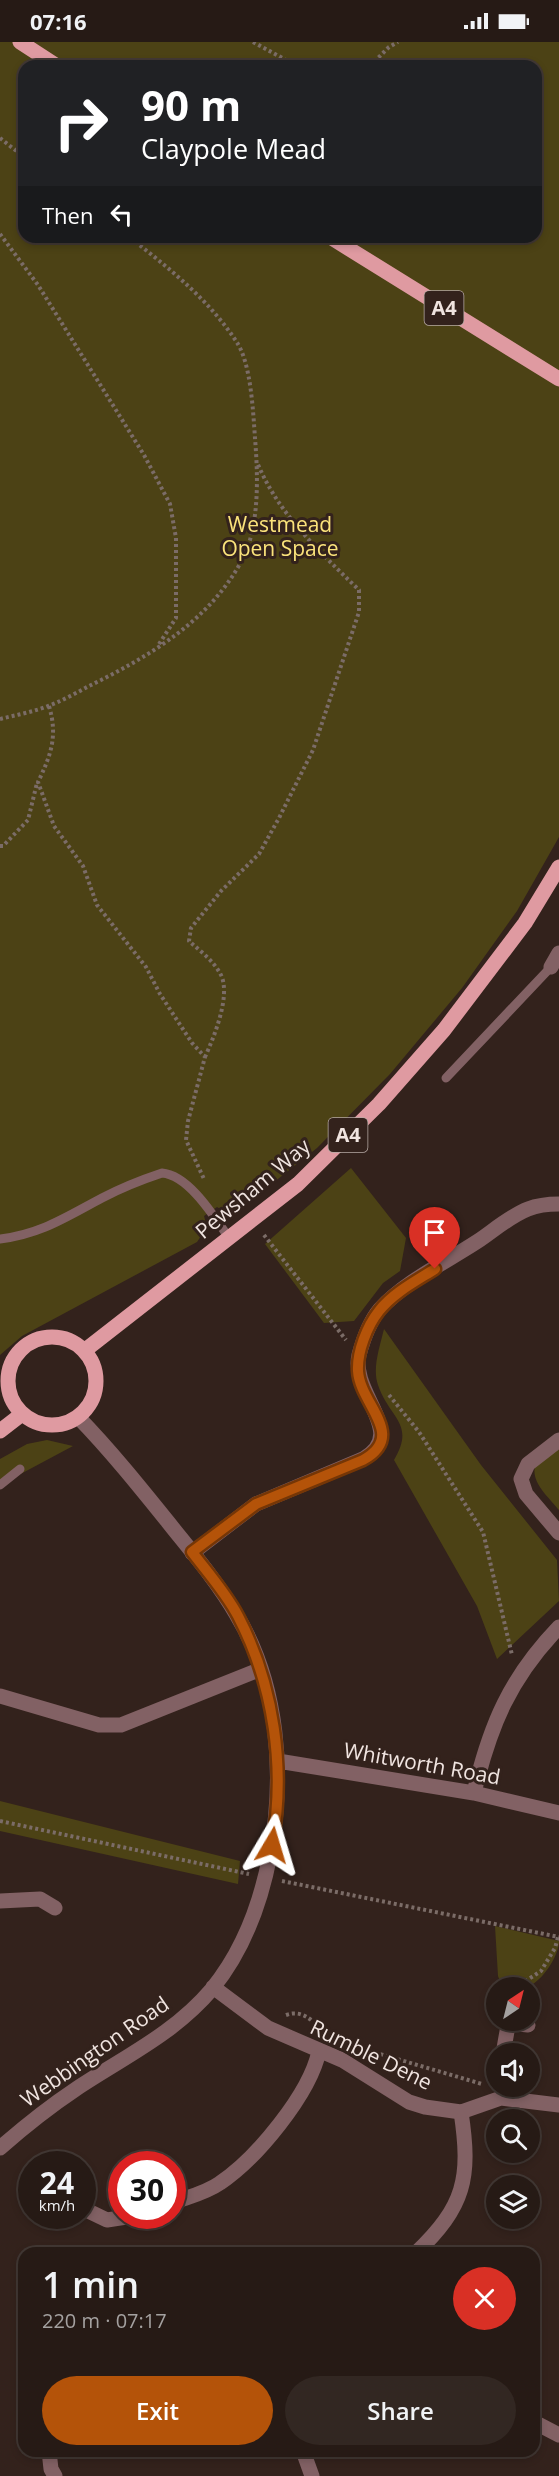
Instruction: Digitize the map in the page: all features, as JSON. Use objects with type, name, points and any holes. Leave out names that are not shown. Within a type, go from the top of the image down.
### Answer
[{"type":"main road","points":[[20,42],[48,60]]},
{"type":"main road","name":"A4","points":[[340,243],[559,379]]},
{"type":"main road","name":"Pewsham Way","points":[[84,1351],[298,1184],[379,1104],[444,1030],[525,923],[559,867]]},
{"type":"main road","points":[[46,1337],[73,1342],[84,1351],[93,1363],[96,1378],[95,1392],[89,1406],[78,1417],[65,1423],[50,1425],[35,1422],[22,1414],[14,1402],[9,1382],[13,1362],[21,1350],[46,1337]]},
{"type":"main road","points":[[0,1431],[22,1414]]},
{"type":"street","points":[[550,967],[559,953]]},
{"type":"street","points":[[192,1552],[256,1504],[363,1460],[376,1451],[382,1440],[382,1428],[362,1388],[358,1373],[359,1357],[368,1328],[379,1310],[399,1293],[525,1210],[559,1204]]},
{"type":"street","name":"Webbington Road","points":[[0,2148],[47,2109],[163,2036],[213,1987],[250,1925],[265,1878],[275,1828],[278,1761],[272,1713],[261,1669],[237,1615],[192,1552],[108,1448],[78,1417]]},
{"type":"street","points":[[559,1440],[528,1464],[521,1479],[526,1494],[559,1533]]},
{"type":"street","points":[[474,1792],[490,1732],[517,1678],[559,1628]]},
{"type":"street","points":[[0,1696],[99,1725],[121,1725],[261,1669]]},
{"type":"street","name":"Whitworth Road","points":[[278,1761],[474,1792],[559,1813]]},
{"type":"street","points":[[0,1901],[39,1899],[48,1897],[54,1890]]},
{"type":"street","points":[[39,1899],[55,1908]]},
{"type":"street","name":"Rumble Dene","points":[[213,1987],[268,2028],[363,2071],[409,2102],[425,2107],[461,2112],[490,2097]]},
{"type":"street","points":[[186,2198],[211,2189],[240,2166],[296,2103],[315,2067],[319,2051]]},
{"type":"street","name":"Rumble Dene","points":[[528,2097],[559,2104]]},
{"type":"street","points":[[421,2247],[456,2204],[464,2183],[467,2163],[461,2112]]},
{"type":"street","points":[[540,2425],[559,2435]]},
{"type":"street","points":[[50,2457],[51,2469],[55,2476]]},
{"type":"street","points":[[305,2457],[312,2476]]},
{"type":"lane","points":[[446,1078],[550,967]]},
{"type":"lane","points":[[0,1239],[24,1236],[65,1220],[102,1198],[162,1173],[177,1179],[206,1205],[229,1238]]},
{"type":"lane","points":[[0,1485],[20,1469]]},
{"type":"path","points":[[253,42],[286,60]]},
{"type":"path","points":[[376,60],[389,47],[399,42]]},
{"type":"path","points":[[0,138],[18,152]]},
{"type":"path","points":[[0,234],[38,285],[144,455],[170,504],[176,537],[176,618],[157,647]]},
{"type":"path","points":[[0,719],[49,706],[124,669],[190,625],[218,595],[242,561],[252,529],[257,462],[251,390],[238,343],[217,315],[185,283],[136,243]]},
{"type":"path","points":[[206,1205],[208,1188],[186,1140],[188,1121],[205,1057],[223,1002],[222,978],[215,965],[189,941],[191,928],[221,891],[259,854],[279,818],[313,750],[359,612],[359,590],[291,520],[267,487],[257,462]]},
{"type":"path","points":[[0,846],[3,846],[28,820],[38,782],[50,753],[55,727],[49,706]]},
{"type":"path","points":[[38,782],[54,826],[83,866],[97,905],[146,967],[160,994],[192,1043],[205,1057]]},
{"type":"path","points":[[252,1220],[359,1357]]},
{"type":"path","points":[[385,1390],[418,1432],[483,1532],[517,1678]]},
{"type":"path","points":[[0,1821],[265,1878],[559,1937],[541,1971],[532,1977]]},
{"type":"path","points":[[280,2016],[292,2013],[305,2015],[327,2032]]},
{"type":"path","points":[[359,2048],[486,2086]]},
{"type":"green space","name":"Westmead Open Space","points":[[0,42],[559,42],[559,837],[517,911],[462,988],[390,1074],[317,1148],[240,1209],[227,1213],[217,1207],[204,1216],[207,1227],[197,1242],[22,1336],[0,1355]]},
{"type":"green space","points":[[351,1168],[406,1238],[400,1271],[383,1283],[354,1321],[324,1323],[265,1244]]},
{"type":"green space","points":[[384,1329],[481,1465],[557,1560],[559,1601],[497,1659],[477,1606],[394,1460],[400,1448],[402,1429],[383,1396],[376,1378],[377,1357]]},
{"type":"green space","points":[[47,1440],[73,1446],[0,1485],[0,1459],[27,1444]]},
{"type":"green space","points":[[559,1447],[559,1510],[538,1484],[534,1472],[535,1466]]},
{"type":"green space","points":[[0,1801],[240,1861],[238,1884],[0,1831]]},
{"type":"green space","points":[[495,1926],[559,1941],[549,1968],[540,1978],[498,1976]]},
{"type":"route","points":[[272,1845],[278,1761],[272,1713],[261,1669],[237,1615],[192,1552],[256,1504],[363,1460],[376,1451],[382,1440],[382,1428],[362,1388],[358,1373],[359,1357],[368,1328],[379,1310],[399,1293],[435,1269]]}]
